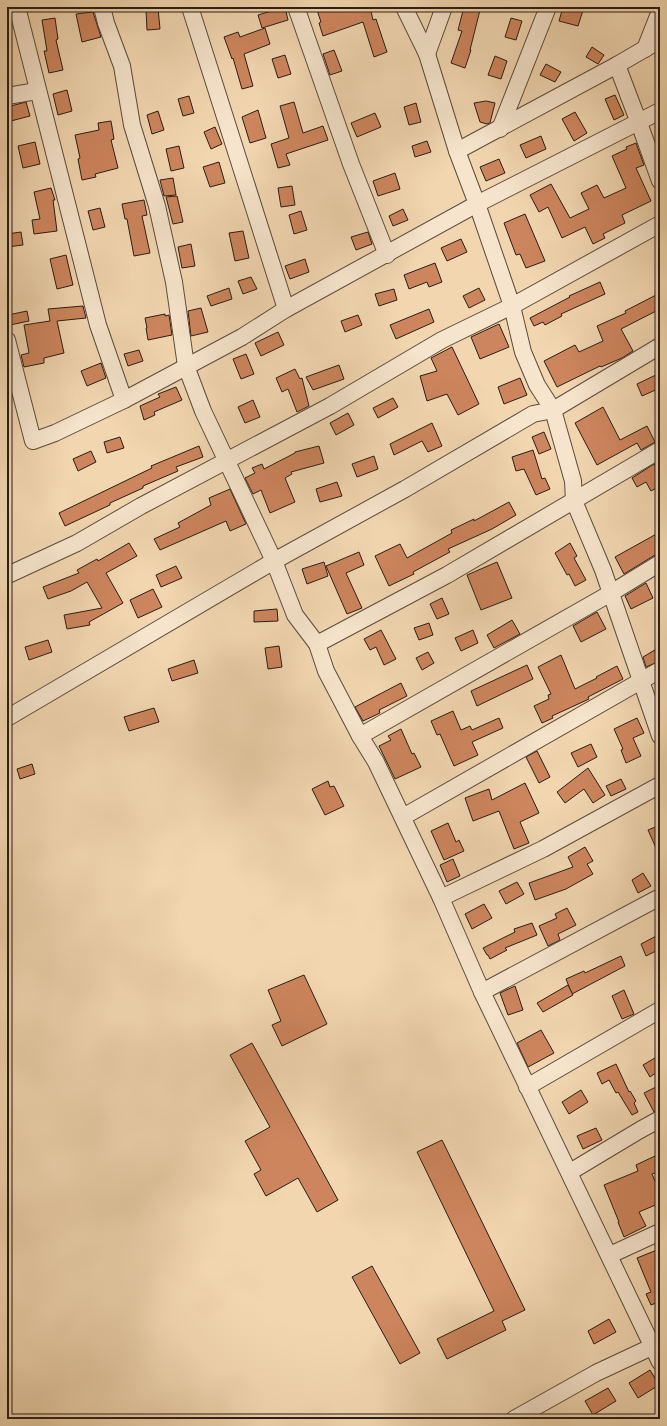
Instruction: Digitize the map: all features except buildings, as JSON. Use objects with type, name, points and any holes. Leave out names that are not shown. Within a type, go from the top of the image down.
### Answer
[{"type":"street","points":[[16,7],[98,325],[124,400]]},
{"type":"street","points":[[102,7],[106,23],[122,66],[132,125],[157,206],[174,282],[186,366],[203,411],[274,561],[295,615],[317,644],[326,671],[360,736],[376,762],[403,817],[482,992],[610,1255],[656,1345],[660,1362]]},
{"type":"street","points":[[190,7],[286,309]]},
{"type":"street","points":[[296,7],[352,164],[387,255]]},
{"type":"street","points":[[404,7],[427,54],[457,151],[512,306],[523,352],[537,385],[553,410],[574,481],[574,501],[603,570],[660,736]]},
{"type":"street","points":[[427,54],[444,7]]},
{"type":"street","points":[[500,129],[548,7]]},
{"type":"street","points":[[645,48],[660,11]]},
{"type":"street","points":[[457,151],[617,66],[660,40]]},
{"type":"street","points":[[617,66],[660,181]]},
{"type":"street","points":[[7,96],[38,91]]},
{"type":"street","points":[[7,340],[33,441],[55,433],[124,400],[242,337],[286,309],[387,255],[477,204],[660,111]]},
{"type":"street","points":[[10,574],[77,543],[141,506],[330,406],[442,340],[512,306],[660,224]]},
{"type":"street","points":[[7,718],[274,561],[405,489],[533,414],[553,410],[660,346]]},
{"type":"street","points":[[317,644],[447,575],[660,450]]},
{"type":"street","points":[[360,736],[660,564]]},
{"type":"street","points":[[403,817],[660,670]]},
{"type":"street","points":[[440,898],[543,849],[660,785]]},
{"type":"street","points":[[482,992],[660,897]]},
{"type":"street","points":[[528,1087],[660,1010]]},
{"type":"street","points":[[570,1172],[660,1119]]},
{"type":"street","points":[[610,1255],[660,1232]]},
{"type":"street","points":[[514,1419],[596,1373],[656,1345]]}]
